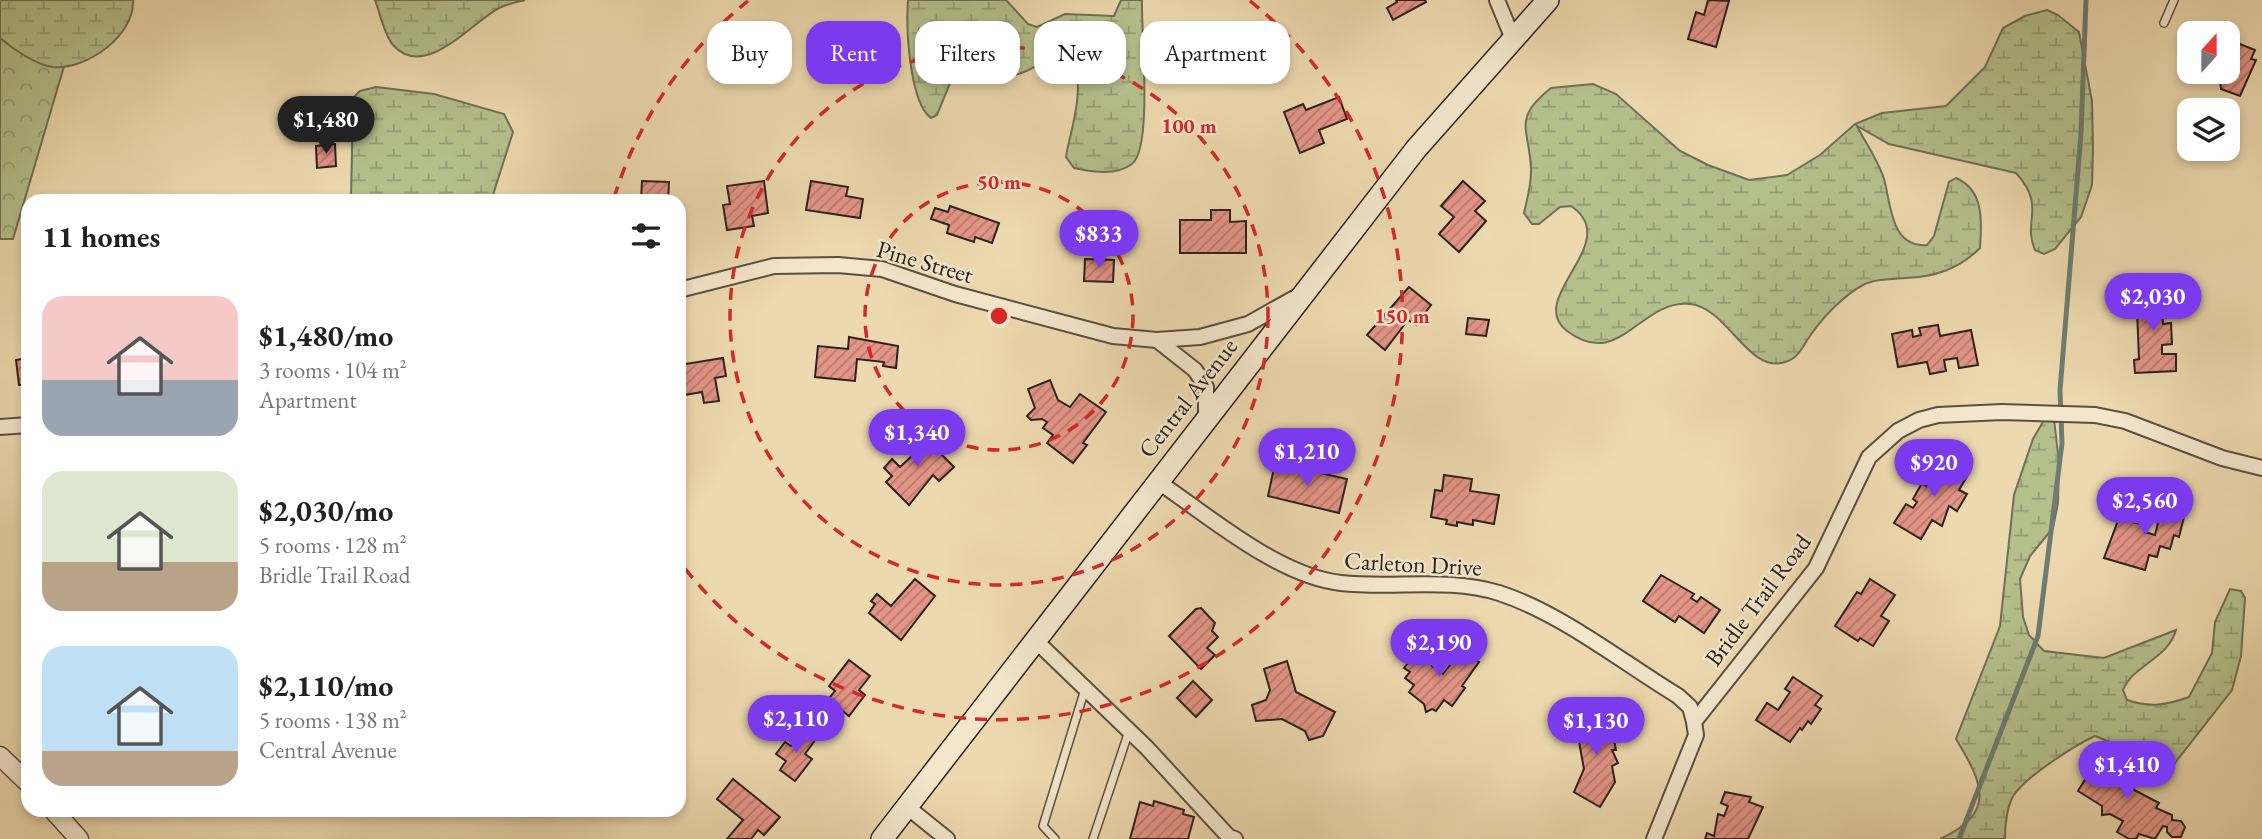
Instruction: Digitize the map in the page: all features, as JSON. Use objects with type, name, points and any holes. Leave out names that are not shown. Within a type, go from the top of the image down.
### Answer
[{"type":"main road","name":"Central Avenue","points":[[882,839],[1300,295],[1416,149],[1548,0]]},
{"type":"street","points":[[1497,0],[1513,39]]},
{"type":"street","name":"Pine Street","points":[[686,288],[774,266],[838,265],[882,269],[956,294],[1113,336],[1157,340],[1200,337],[1248,324],[1300,295]]},
{"type":"street","points":[[1157,340],[1195,370],[1206,387],[1206,417]]},
{"type":"street","name":"Bridle Trail Road","points":[[1654,839],[1696,735],[1694,722],[1816,568],[1865,464],[1881,444],[1919,420],[1938,415],[2002,412],[2086,414],[2125,421],[2222,458],[2262,468]]},
{"type":"street","points":[[0,427],[21,426]]},
{"type":"street","name":"Carleton Drive","points":[[1157,481],[1266,555],[1310,578],[1341,583],[1473,586],[1548,614],[1678,696],[1690,708],[1694,722]]},
{"type":"street","points":[[1035,640],[1129,732],[1229,837],[1235,839]]},
{"type":"street","points":[[0,756],[21,776]]},
{"type":"street","points":[[906,806],[947,839]]},
{"type":"street","points":[[59,817],[79,839]]},
{"type":"lane","points":[[2165,23],[2174,0]]},
{"type":"lane","points":[[1055,839],[1043,825],[1085,688]]},
{"type":"lane","points":[[1093,839],[1129,732]]},
{"type":"green space","points":[[0,0],[78,19],[26,194],[21,194],[21,212],[13,239],[0,239]]},
{"type":"green space","points":[[0,0],[133,0],[132,13],[126,26],[106,48],[80,63],[53,67],[32,60],[0,38]]},
{"type":"green space","points":[[375,0],[525,0],[499,8],[448,45],[433,53],[419,56],[406,54],[393,45]]},
{"type":"green space","points":[[908,0],[1006,0],[1028,24],[1034,26],[1034,67],[1020,73],[1020,21],[915,21],[915,84],[910,63]]},
{"type":"green space","points":[[1121,0],[1142,0],[1140,84],[1144,84],[1144,113],[1138,153],[1132,164],[1111,172],[1074,168],[1066,157],[1078,98],[1078,84],[1126,84],[1126,21],[1050,21],[1065,14],[1114,16]]},
{"type":"green space","points":[[2047,10],[2058,15],[2079,32],[2092,101],[2092,185],[2081,217],[2055,249],[2044,254],[2035,250],[2031,230],[2030,195],[2016,173],[1889,144],[1857,126],[1884,179],[1894,222],[1906,239],[1915,244],[1927,245],[1934,236],[1949,182],[1956,178],[1972,190],[1976,198],[1981,217],[1980,248],[1964,261],[1936,274],[1878,280],[1863,285],[1834,308],[1797,355],[1785,362],[1772,363],[1760,359],[1715,316],[1690,304],[1673,305],[1657,312],[1616,339],[1602,343],[1585,341],[1567,331],[1557,318],[1557,303],[1582,253],[1587,236],[1585,220],[1571,206],[1560,207],[1539,224],[1532,224],[1524,213],[1531,174],[1526,133],[1527,116],[1531,108],[1551,88],[1593,84],[1616,94],[1680,151],[1708,165],[1749,180],[1787,175],[1820,155],[1855,124],[1882,113],[1946,106],[1985,67],[2003,28],[2025,16]]},
{"type":"green space","points":[[915,84],[950,84],[937,115],[931,118],[918,96]]},
{"type":"green space","points":[[376,87],[434,94],[504,114],[513,132],[493,194],[351,194],[353,98],[360,91]]},
{"type":"green space","points":[[2047,415],[2054,419],[2059,463],[2058,503],[2053,528],[2030,556],[2020,579],[2023,617],[2029,635],[2044,651],[2104,658],[2176,630],[2166,648],[2134,674],[2123,690],[2127,700],[2135,702],[2151,705],[2173,702],[2189,697],[2212,653],[2215,622],[2230,589],[2241,591],[2245,598],[2241,656],[2232,690],[2164,777],[2154,780],[2129,752],[2095,736],[2054,760],[2017,791],[2009,807],[2005,839],[1940,839],[1970,819],[1977,808],[1980,796],[1978,784],[1956,739],[2000,626],[2014,495],[2033,439]]},
{"type":"building","points":[[1396,0],[1426,2],[1393,20],[1387,8],[1397,2]]},
{"type":"building","points":[[1708,0],[1729,1],[1716,47],[1688,39],[1696,12],[1704,15]]},
{"type":"building","points":[[2240,44],[2255,50],[2251,59],[2256,60],[2240,96],[2221,89],[2220,84],[2240,84]]},
{"type":"building","points":[[1339,97],[1347,119],[1319,130],[1324,143],[1300,153],[1284,112],[1303,104],[1306,110]]},
{"type":"building","points":[[335,144],[336,166],[317,168],[316,146]]},
{"type":"building","points":[[642,181],[669,182],[668,194],[641,194]]},
{"type":"building","points":[[764,181],[768,213],[752,216],[754,226],[727,230],[723,205],[730,204],[727,186]]},
{"type":"building","points":[[811,181],[848,187],[846,196],[863,199],[860,218],[806,210]]},
{"type":"building","points":[[1463,181],[1485,201],[1475,211],[1486,221],[1459,252],[1439,234],[1454,217],[1441,206]]},
{"type":"building","points":[[950,206],[999,223],[992,243],[975,237],[974,242],[947,233],[949,225],[931,219],[935,208],[948,212]]},
{"type":"building","points":[[1211,210],[1230,210],[1230,222],[1246,221],[1246,253],[1180,253],[1180,220],[1211,220]]},
{"type":"building","points":[[1085,259],[1114,260],[1113,282],[1084,281]]},
{"type":"building","points":[[2161,285],[2163,324],[2171,323],[2172,344],[2162,345],[2162,354],[2176,354],[2176,371],[2135,373],[2134,360],[2139,359],[2136,286]]},
{"type":"building","points":[[1409,287],[1431,305],[1416,325],[1408,320],[1385,350],[1367,335]]},
{"type":"building","points":[[1468,318],[1489,320],[1486,336],[1466,334]]},
{"type":"building","points":[[1938,325],[1940,336],[1971,330],[1978,365],[1959,368],[1957,358],[1944,360],[1946,371],[1930,374],[1927,362],[1898,367],[1892,334],[1912,330],[1913,337],[1921,335],[1919,328]]},
{"type":"building","points":[[849,337],[898,346],[896,368],[883,366],[884,362],[857,359],[855,381],[815,377],[818,346],[848,349]]},
{"type":"building","points":[[723,358],[726,376],[715,378],[719,401],[704,403],[702,392],[686,395],[686,364]]},
{"type":"building","points":[[21,359],[21,385],[19,385],[16,360]]},
{"type":"building","points":[[1050,380],[1058,400],[1070,407],[1080,394],[1106,412],[1083,443],[1087,445],[1073,463],[1047,443],[1053,435],[1043,428],[1047,422],[1042,419],[1031,420],[1027,416],[1035,408],[1028,389]]},
{"type":"building","points":[[917,434],[925,442],[927,440],[954,467],[939,481],[933,475],[909,505],[886,482],[892,476],[884,468],[892,459],[900,467],[912,456],[904,447]]},
{"type":"building","points":[[1938,459],[1950,466],[1952,462],[1969,473],[1959,490],[1967,494],[1957,511],[1949,506],[1942,526],[1932,520],[1921,539],[1894,523],[1906,504],[1913,508],[1917,502],[1913,499],[1922,483],[1926,486]]},
{"type":"building","points":[[1275,463],[1347,479],[1339,513],[1268,496]]},
{"type":"building","points":[[1444,475],[1472,479],[1470,491],[1499,495],[1494,524],[1473,520],[1473,525],[1457,522],[1457,526],[1446,524],[1447,520],[1431,517],[1435,490],[1442,491]]},
{"type":"building","points":[[2164,499],[2187,505],[2179,537],[2174,535],[2170,549],[2160,546],[2157,557],[2149,555],[2145,570],[2104,558],[2119,518],[2147,526],[2145,532],[2155,535]]},
{"type":"building","points":[[1661,575],[1694,594],[1691,598],[1697,602],[1701,597],[1720,610],[1704,633],[1679,616],[1675,622],[1643,601]]},
{"type":"building","points":[[915,579],[935,596],[901,640],[869,613],[875,604],[871,601],[877,594],[891,606]]},
{"type":"building","points":[[1870,579],[1895,595],[1881,616],[1889,621],[1873,646],[1860,638],[1858,641],[1835,626],[1857,592],[1861,594]]},
{"type":"building","points":[[1201,608],[1215,623],[1212,631],[1218,637],[1207,648],[1215,655],[1201,669],[1169,636],[1196,609]]},
{"type":"building","points":[[1419,649],[1436,662],[1432,666],[1443,674],[1462,650],[1479,662],[1452,706],[1444,700],[1436,711],[1432,709],[1426,712],[1424,704],[1409,692],[1414,685],[1405,678],[1410,672],[1404,668]]},
{"type":"building","points":[[849,660],[870,676],[859,690],[865,695],[849,716],[840,709],[834,717],[822,707],[835,691],[829,686]]},
{"type":"building","points":[[1287,661],[1296,692],[1335,712],[1323,736],[1309,740],[1305,731],[1282,719],[1256,721],[1252,705],[1266,700],[1270,690],[1264,669]]},
{"type":"building","points":[[1793,677],[1822,696],[1815,705],[1821,709],[1811,724],[1808,721],[1790,742],[1756,720],[1767,703],[1778,710],[1790,692],[1785,689]]},
{"type":"building","points":[[1193,681],[1212,700],[1196,717],[1177,698]]},
{"type":"building","points":[[1605,710],[1608,731],[1612,730],[1616,750],[1612,750],[1618,763],[1612,766],[1615,782],[1600,807],[1574,792],[1584,769],[1574,715]]},
{"type":"building","points":[[803,729],[816,739],[805,754],[812,759],[795,781],[780,770],[786,761],[776,754],[785,742],[791,746]]},
{"type":"building","points":[[2105,748],[2127,752],[2121,783],[2159,803],[2156,808],[2172,815],[2172,820],[2181,821],[2185,827],[2181,837],[2172,837],[2167,832],[2167,827],[2163,826],[2155,839],[2139,834],[2136,839],[2129,839],[2117,832],[2123,821],[2110,814],[2102,815],[2102,806],[2078,791],[2089,773],[2099,777]]},
{"type":"building","points":[[733,779],[780,817],[764,835],[758,830],[751,839],[727,839],[743,820],[717,799]]},
{"type":"building","points":[[1725,792],[1751,797],[1749,802],[1763,807],[1748,839],[1705,839],[1707,833],[1714,836],[1718,814],[1724,816],[1728,806],[1721,803]]},
{"type":"building","points":[[1154,801],[1184,810],[1183,814],[1194,817],[1188,839],[1130,839],[1140,802],[1153,806]]},
{"type":"waterway","points":[[1959,839],[2038,636],[2062,443],[2060,390],[2081,133],[2086,0]]}]
